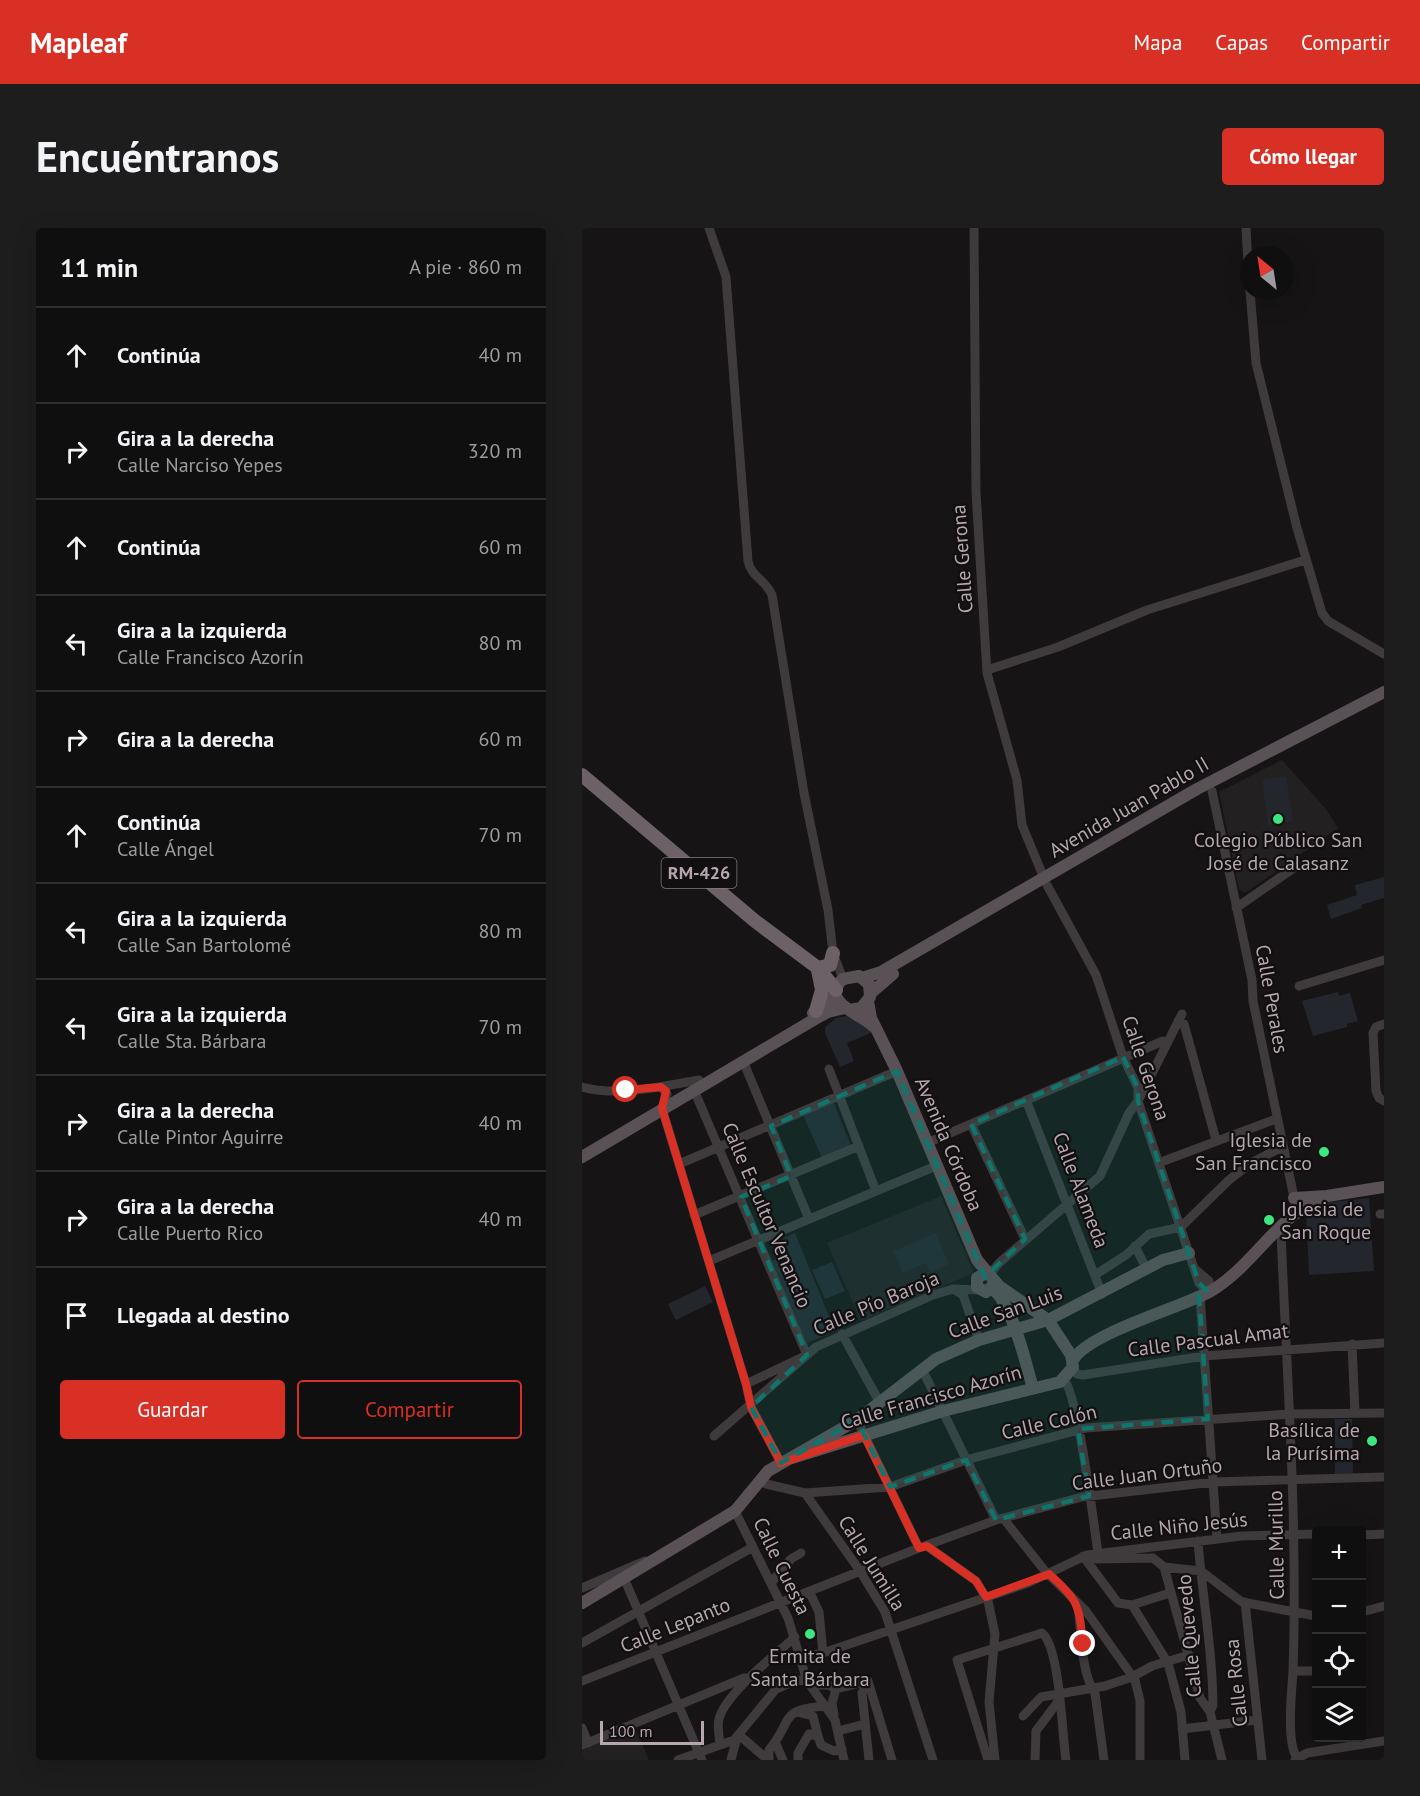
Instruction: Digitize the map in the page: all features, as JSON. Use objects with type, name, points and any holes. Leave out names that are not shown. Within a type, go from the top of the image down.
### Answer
[{"type":"highway","name":"RM-426","points":[[582,776],[755,921],[818,968],[845,983]]},
{"type":"highway","points":[[816,1011],[822,990],[818,968],[836,959]]},
{"type":"main road","name":"Avenida Juan Pablo II","points":[[1046,881],[1197,789],[1384,692]]},
{"type":"main road","name":"Avenida Juan Pablo II","points":[[899,966],[1046,881],[1212,790],[1384,700]]},
{"type":"main road","points":[[696,1085],[816,1011],[845,983],[874,976],[899,966]]},
{"type":"main road","points":[[582,1150],[663,1098],[696,1085],[743,1061],[828,1012],[861,1008],[880,982],[899,966]]},
{"type":"main road","points":[[845,983],[847,1009]]},
{"type":"main road","name":"Avenida Córdoba","points":[[845,983],[868,984],[869,1013],[897,1071],[984,1282],[996,1291],[1017,1330],[1032,1385],[1036,1388]]},
{"type":"main road","points":[[847,1009],[876,1029]]},
{"type":"main road","points":[[582,1158],[663,1098]]},
{"type":"main road","points":[[1294,1198],[1327,1196],[1384,1187]]},
{"type":"main road","points":[[1067,1384],[1083,1349],[1206,1293],[1278,1230],[1294,1213],[1308,1203],[1327,1196]]},
{"type":"main road","name":"Calle San Luis","points":[[787,1461],[857,1420],[922,1369],[945,1354],[979,1340],[1048,1320],[1102,1294],[1167,1258],[1190,1253]]},
{"type":"main road","points":[[984,1282],[1048,1320],[1076,1367]]},
{"type":"main road","name":"Calle Francisco Azorín","points":[[787,1461],[943,1411],[1036,1388],[1067,1384]]},
{"type":"main road","points":[[584,1600],[735,1511],[762,1477],[787,1461]]},
{"type":"street","points":[[709,228],[726,277],[748,561],[753,575],[769,587],[772,595],[804,793],[836,959],[845,983]]},
{"type":"street","name":"Calle Gerona","points":[[974,228],[976,492],[987,670],[1017,780],[1022,825],[1046,881],[1096,975],[1123,1058],[1138,1088],[1138,1101],[1161,1162],[1195,1270],[1201,1287],[1206,1293]]},
{"type":"street","points":[[1246,228],[1247,246]]},
{"type":"street","points":[[1251,300],[1254,352],[1305,560],[1325,618],[1384,654]]},
{"type":"street","points":[[987,670],[1058,646],[1147,610],[1305,560]]},
{"type":"street","name":"Calle Perales","points":[[1212,790],[1252,980],[1253,1001],[1294,1198],[1294,1213]]},
{"type":"street","points":[[1236,908],[1298,865]]},
{"type":"street","points":[[1299,986],[1384,960]]},
{"type":"street","points":[[967,1302],[1007,1255],[1100,1176],[1129,1113],[1138,1101],[1180,1017],[1184,1024],[1216,1140]]},
{"type":"street","points":[[1384,1024],[1376,1027],[1373,1033],[1376,1091],[1378,1098],[1384,1101]]},
{"type":"street","points":[[927,1143],[1163,1041],[1167,1042]]},
{"type":"street","points":[[743,1061],[809,1219]]},
{"type":"street","points":[[829,1069],[876,1191]]},
{"type":"street","points":[[679,1164],[897,1071]]},
{"type":"street","points":[[582,1087],[663,1098],[696,1085]]},
{"type":"street","name":"Calle Escultor Venancio","points":[[696,1085],[807,1355]]},
{"type":"street","points":[[663,1098],[679,1164],[751,1407],[787,1461]]},
{"type":"street","name":"Calle Alameda","points":[[1026,1100],[1102,1294]]},
{"type":"street","points":[[1161,1162],[1276,1119]]},
{"type":"street","points":[[971,1124],[1025,1239]]},
{"type":"street","points":[[694,1215],[859,1146]]},
{"type":"street","points":[[1095,1275],[1152,1233],[1181,1227],[1229,1180],[1251,1163],[1282,1147]]},
{"type":"street","points":[[709,1261],[936,1166]]},
{"type":"street","name":"Calle Murillo","points":[[1278,1230],[1281,1233],[1293,1479],[1295,1611],[1292,1728],[1293,1752],[1297,1760]]},
{"type":"street","points":[[1135,1246],[1147,1270]]},
{"type":"street","points":[[976,1258],[990,1262],[1007,1255]]},
{"type":"street","points":[[953,1289],[984,1282]]},
{"type":"street","name":"Calle Pío Baroja","points":[[714,1436],[751,1407],[807,1355],[842,1334],[953,1289],[961,1293],[967,1302],[967,1312],[979,1340]]},
{"type":"street","points":[[1206,1293],[1204,1356],[1217,1539]]},
{"type":"street","points":[[842,1334],[880,1403]]},
{"type":"street","name":"Calle Pascual Amat","points":[[1076,1367],[1384,1343]]},
{"type":"street","points":[[1352,1344],[1355,1413]]},
{"type":"street","points":[[746,1384],[807,1355]]},
{"type":"street","points":[[922,1369],[966,1460],[1000,1519],[1086,1611],[1132,1677],[1140,1701],[1140,1760]]},
{"type":"street","points":[[1067,1384],[1078,1430],[1089,1496],[1090,1554],[1118,1603],[1132,1605],[1170,1593]]},
{"type":"street","name":"Calle Colón","points":[[772,1486],[805,1493],[890,1487],[966,1460],[1078,1430],[1290,1414],[1384,1413]]},
{"type":"street","points":[[857,1420],[923,1547],[976,1581],[986,1597],[994,1627],[989,1702],[995,1760]]},
{"type":"street","points":[[762,1477],[766,1484],[772,1486]]},
{"type":"street","name":"Calle Juan Ortuño","points":[[781,1602],[1000,1519],[1089,1496],[1214,1482],[1384,1477]]},
{"type":"street","points":[[750,1494],[772,1486]]},
{"type":"street","name":"Calle Jumilla","points":[[805,1493],[860,1571],[885,1612],[933,1760]]},
{"type":"street","name":"Calle Cuesta","points":[[735,1511],[781,1602],[810,1683],[835,1720]]},
{"type":"street","name":"Calle Niño Jesús","points":[[800,1657],[823,1653],[986,1597],[1049,1574],[1090,1554],[1217,1539],[1312,1534]]},
{"type":"street","points":[[1366,1535],[1384,1534]]},
{"type":"street","name":"Calle Quevedo","points":[[1198,1541],[1212,1653],[1213,1705],[1210,1712],[1212,1726],[1219,1740],[1222,1760]]},
{"type":"street","points":[[582,1643],[753,1547]]},
{"type":"street","points":[[771,1583],[791,1559],[801,1553]]},
{"type":"street","points":[[1090,1554],[1096,1559],[1153,1558],[1164,1567],[1201,1571],[1245,1602],[1312,1615]]},
{"type":"street","points":[[582,1588],[641,1562],[653,1561]]},
{"type":"street","points":[[1164,1567],[1200,1698],[1210,1712]]},
{"type":"street","points":[[624,1578],[700,1756]]},
{"type":"street","points":[[809,1591],[820,1615],[820,1641],[823,1653]]},
{"type":"street","name":"Calle Lepanto","points":[[583,1679],[781,1602]]},
{"type":"street","name":"Calle Rosa","points":[[1245,1602],[1263,1760]]},
{"type":"street","points":[[1078,1605],[1083,1652],[1091,1688],[1095,1694],[1104,1760]]},
{"type":"street","points":[[1132,1605],[1167,1661],[1176,1692],[1185,1760]]},
{"type":"street","points":[[1366,1611],[1384,1606]]},
{"type":"street","points":[[988,1760],[957,1660],[992,1647],[1040,1634],[1045,1635],[1056,1668],[1066,1760]]},
{"type":"street","points":[[720,1743],[720,1717],[749,1678],[795,1637]]},
{"type":"street","points":[[1023,1716],[1041,1697],[1060,1696],[1132,1677],[1167,1661],[1189,1655]]},
{"type":"street","points":[[1293,1671],[1312,1671]]},
{"type":"street","points":[[582,1728],[585,1744],[744,1678],[749,1678]]},
{"type":"street","points":[[731,1760],[738,1736],[776,1689],[797,1680],[829,1685],[836,1689],[868,1681]]},
{"type":"street","points":[[868,1681],[862,1693],[869,1760]]},
{"type":"street","points":[[868,1681],[892,1760]]},
{"type":"street","points":[[836,1689],[832,1703],[844,1760]]},
{"type":"street","points":[[1035,1760],[1036,1731],[1060,1696]]},
{"type":"street","points":[[769,1760],[769,1750],[776,1744],[783,1723],[795,1712],[808,1707],[827,1706]]},
{"type":"street","points":[[795,1712],[813,1716],[821,1745],[834,1751],[842,1749]]},
{"type":"street","points":[[1182,1729],[1257,1720]]},
{"type":"street","points":[[838,1731],[865,1724]]},
{"type":"street","points":[[798,1760],[798,1754],[809,1734],[818,1736]]},
{"type":"street","points":[[678,1760],[700,1756],[720,1743],[738,1736]]},
{"type":"street","points":[[738,1736],[769,1760]]},
{"type":"street","points":[[1340,1742],[1340,1748]]},
{"type":"street","points":[[1297,1760],[1307,1753],[1384,1742]]},
{"type":"street","points":[[776,1744],[783,1760]]},
{"type":"highlighted area","points":[[1123,1057],[1138,1088],[1138,1101],[1199,1283],[1208,1292],[1199,1296],[1208,1419],[1078,1429],[1089,1496],[996,1520],[966,1460],[890,1487],[857,1420],[781,1463],[751,1407],[807,1355],[741,1197],[791,1176],[771,1126],[897,1071],[985,1277],[1025,1239],[971,1124]]},
{"type":"shaded area","name":"Colegio Público San José de Calasanz","points":[[1282,760],[1326,809],[1338,828],[1245,893],[1239,889],[1219,792]]},
{"type":"shaded area","points":[[1286,776],[1293,821],[1268,825],[1262,780]]},
{"type":"shaded area","points":[[1384,877],[1384,898],[1361,905],[1362,908],[1331,919],[1327,905],[1357,895],[1355,885]]},
{"type":"shaded area","points":[[1338,992],[1339,996],[1350,993],[1358,1021],[1347,1024],[1347,1027],[1313,1036],[1302,1001]]},
{"type":"shaded area","points":[[847,1016],[873,1032],[847,1043],[854,1061],[840,1067],[825,1033],[825,1027],[836,1018]]},
{"type":"shaded area","points":[[833,1101],[852,1148],[823,1160],[803,1115]]},
{"type":"shaded area","points":[[941,1196],[974,1273],[861,1321],[827,1243]]},
{"type":"shaded area","points":[[1369,1198],[1374,1271],[1309,1275],[1306,1211],[1321,1203]]},
{"type":"shaded area","points":[[795,1233],[835,1331],[807,1343],[772,1261],[789,1253],[783,1238]]},
{"type":"shaded area","points":[[936,1233],[949,1264],[930,1272],[926,1263],[903,1273],[893,1251]]},
{"type":"shaded area","points":[[832,1262],[845,1291],[825,1299],[812,1270]]},
{"type":"shaded area","points":[[705,1286],[713,1302],[676,1320],[668,1304]]},
{"type":"shaded area","points":[[1335,1419],[1352,1419],[1353,1474],[1335,1474]]},
{"type":"shaded area","points":[[635,1727],[649,1760],[582,1760],[582,1750]]},
{"type":"place","name":"Colegio Público San José de Calasanz","points":[[1278,819]]},
{"type":"place","name":"Iglesia de San Francisco","points":[[1324,1152]]},
{"type":"place","name":"Iglesia de San Roque","points":[[1269,1220]]},
{"type":"place","name":"Basílica de la Purísima","points":[[1372,1441]]},
{"type":"place","name":"Ermita de Santa Bárbara","points":[[810,1634]]},
{"type":"route","points":[[626,1090],[661,1087],[666,1091],[666,1099],[662,1108],[751,1407],[781,1463],[864,1435],[919,1548],[927,1546],[976,1581],[986,1597],[1049,1574],[1070,1592],[1078,1605],[1083,1644]]}]
